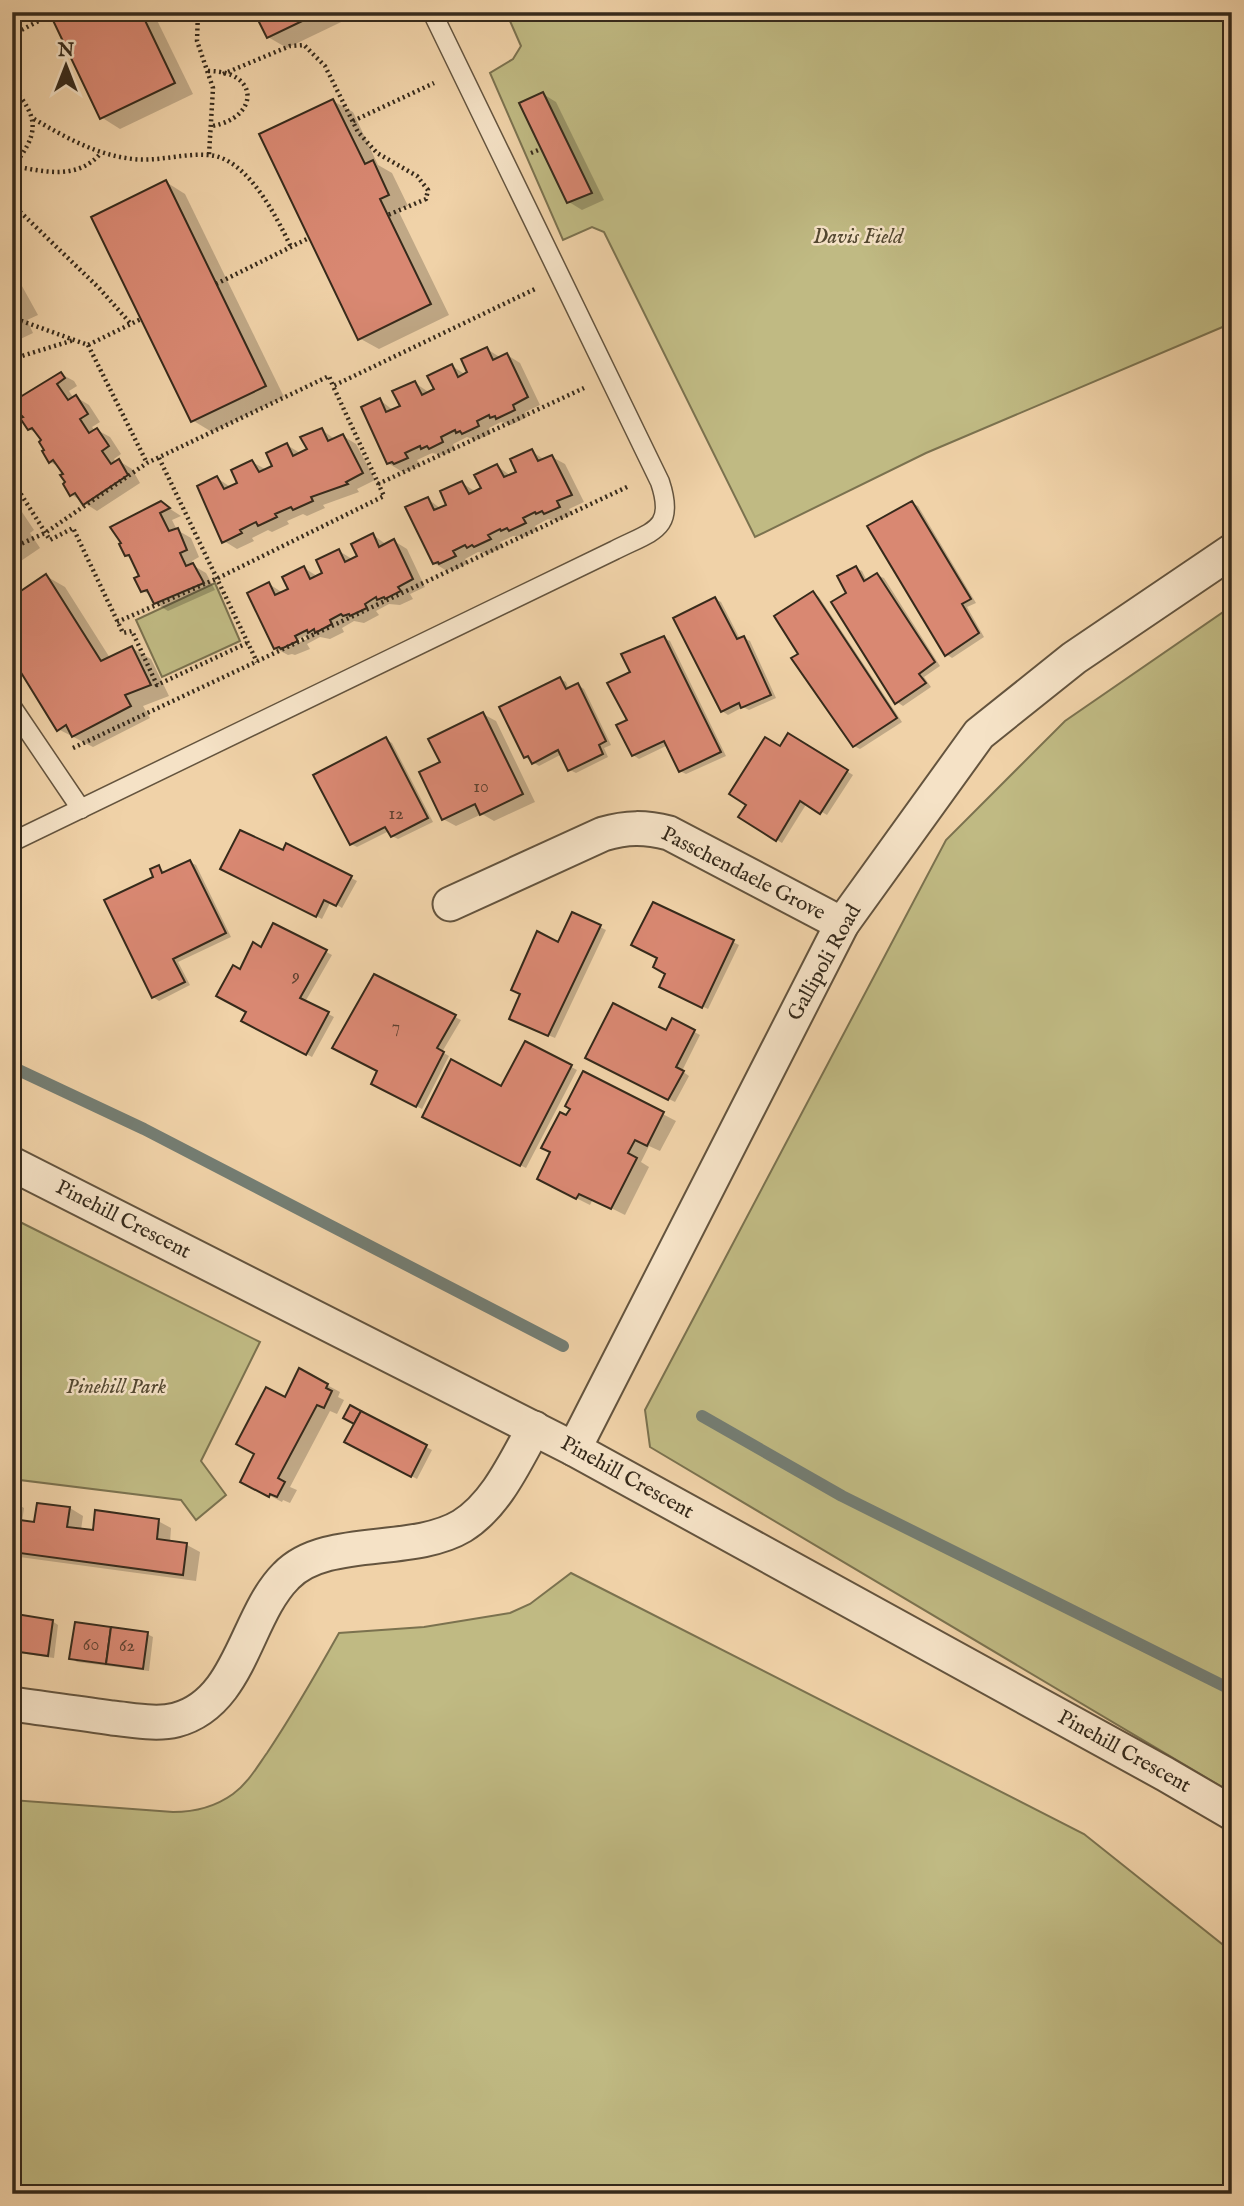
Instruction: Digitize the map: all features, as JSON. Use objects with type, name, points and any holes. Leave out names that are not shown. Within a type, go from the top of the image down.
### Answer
[{"type":"street","name":"Gallipoli Road","points":[[574,1449],[842,924],[979,734],[1074,658],[1232,551]]},
{"type":"street","name":"Passchendaele Grove","points":[[450,904],[603,834],[625,827],[648,828],[669,833],[842,924]]},
{"type":"street","name":"Pinehill Crescent","points":[[12,1164],[574,1449],[1232,1813]]},
{"type":"street","points":[[12,1704],[138,1721],[177,1720],[194,1712],[206,1704],[227,1680],[267,1604],[286,1576],[307,1560],[427,1540],[463,1525],[490,1500],[534,1428]]},
{"type":"lane","points":[[12,842],[654,530],[665,517],[667,507],[660,482],[432,12]]},
{"type":"lane","points":[[12,707],[81,809]]},
{"type":"path","points":[[198,12],[197,41],[214,88],[209,155]]},
{"type":"path","points":[[12,34],[50,15]]},
{"type":"path","points":[[223,74],[289,46],[304,45],[325,66],[358,132],[377,153],[417,176],[428,190],[426,200],[388,215]]},
{"type":"path","points":[[208,71],[243,81],[247,89],[247,100],[233,119],[212,126]]},
{"type":"path","points":[[353,121],[438,81]]},
{"type":"path","points":[[12,87],[27,103],[34,119],[27,149],[13,167]]},
{"type":"path","points":[[34,119],[66,138],[101,152],[137,159],[209,155],[233,164],[272,208],[291,247]]},
{"type":"path","points":[[13,167],[61,173],[80,169],[95,160],[101,152]]},
{"type":"path","points":[[12,204],[99,288],[131,324]]},
{"type":"path","points":[[216,284],[309,238]]},
{"type":"path","points":[[333,386],[538,287]]},
{"type":"path","points":[[13,307],[19,320],[88,345],[147,463]]},
{"type":"path","points":[[88,345],[141,319]]},
{"type":"path","points":[[12,359],[75,340]]},
{"type":"path","points":[[12,548],[46,533],[147,463],[329,376],[384,496],[216,579],[117,622]]},
{"type":"path","points":[[379,484],[587,387]]},
{"type":"path","points":[[159,458],[257,662]]},
{"type":"path","points":[[12,480],[50,540],[73,528],[117,622],[123,633],[132,631],[157,685],[247,643]]},
{"type":"path","points":[[47,760],[634,484]]},
{"type":"green space","name":"Davis Field","points":[[506,12],[1232,12],[1232,323],[926,453],[755,537],[604,232],[592,227],[563,240],[490,73],[513,59],[521,46]]},
{"type":"green space","points":[[215,583],[240,641],[162,677],[136,620]]},
{"type":"green space","points":[[1232,606],[1232,1793],[650,1447],[645,1410],[946,840],[1065,721]]},
{"type":"green space","name":"Pinehill Park","points":[[12,1218],[260,1342],[201,1461],[226,1495],[196,1520],[181,1500],[12,1479]]},
{"type":"green space","points":[[571,1573],[1084,1834],[1232,1952],[1232,2194],[12,2194],[12,1800],[173,1812],[197,1810],[212,1805],[233,1794],[252,1775],[295,1709],[339,1633],[424,1627],[510,1613],[530,1604]]},
{"type":"building","points":[[49,12],[141,12],[175,83],[100,119]]},
{"type":"building","points":[[254,12],[321,12],[267,38]]},
{"type":"building","points":[[543,92],[592,193],[567,203],[519,103]]},
{"type":"building","points":[[333,99],[365,164],[373,160],[389,195],[380,199],[431,304],[358,340],[259,134]]},
{"type":"building","points":[[166,180],[266,386],[191,422],[91,217]]},
{"type":"building","points":[[487,347],[493,360],[507,353],[528,397],[513,405],[515,410],[496,419],[495,416],[490,418],[489,415],[477,421],[479,426],[462,434],[460,431],[456,433],[455,430],[441,437],[443,442],[429,449],[427,446],[421,449],[420,446],[405,453],[408,458],[387,464],[361,407],[380,398],[386,412],[400,406],[392,391],[415,381],[422,395],[434,389],[427,376],[452,364],[458,377],[467,372],[461,359]]},
{"type":"building","points":[[61,372],[65,378],[57,384],[68,400],[76,395],[88,414],[80,419],[89,433],[97,428],[109,446],[102,451],[111,464],[119,459],[128,475],[83,505],[75,493],[70,496],[60,475],[63,474],[53,460],[49,463],[42,451],[44,450],[39,442],[41,440],[32,428],[28,430],[20,418],[23,417],[12,406],[12,402]]},
{"type":"building","points":[[322,428],[328,441],[343,434],[363,473],[346,482],[348,484],[311,497],[313,501],[275,514],[277,517],[258,526],[256,522],[222,543],[197,486],[217,476],[224,489],[237,483],[231,470],[252,460],[259,472],[272,466],[266,453],[287,443],[293,456],[307,449],[300,437]]},
{"type":"building","points":[[532,449],[538,461],[552,455],[572,495],[557,501],[560,507],[544,514],[542,511],[536,514],[535,512],[523,518],[526,523],[509,531],[507,528],[501,531],[500,529],[488,535],[491,539],[474,547],[472,545],[467,548],[465,545],[453,551],[456,556],[433,564],[405,507],[428,497],[434,510],[446,505],[440,491],[462,481],[469,494],[481,488],[474,475],[497,464],[504,477],[516,472],[510,459]]},
{"type":"building","points":[[161,501],[170,508],[160,513],[169,531],[178,528],[187,550],[180,553],[186,566],[193,563],[204,583],[154,604],[147,590],[141,592],[134,578],[139,576],[129,555],[125,556],[119,544],[121,543],[110,527]]},
{"type":"building","points":[[912,501],[971,599],[962,604],[979,633],[945,656],[867,526]]},
{"type":"building","points":[[373,533],[379,547],[394,539],[413,579],[398,587],[401,591],[385,599],[384,597],[377,600],[376,597],[365,604],[367,608],[350,616],[341,614],[330,620],[332,624],[315,633],[314,629],[308,633],[307,630],[295,636],[298,641],[281,649],[274,649],[247,593],[269,582],[275,595],[288,589],[282,577],[304,566],[310,579],[322,573],[316,560],[339,549],[345,562],[357,556],[351,544]]},
{"type":"building","points":[[856,566],[864,581],[877,573],[935,662],[919,674],[926,683],[895,704],[831,602],[846,593],[837,576]]},
{"type":"building","points":[[46,574],[101,661],[132,646],[151,685],[125,695],[131,706],[72,737],[66,725],[57,731],[12,658],[12,597]]},
{"type":"building","points":[[813,591],[897,718],[853,747],[791,658],[798,654],[774,616]]},
{"type":"building","points":[[715,597],[737,639],[744,636],[771,695],[741,708],[739,703],[721,712],[673,618]]},
{"type":"building","points":[[664,636],[721,752],[679,772],[664,741],[632,756],[616,725],[627,720],[607,683],[630,672],[621,654]]},
{"type":"building","points":[[560,677],[566,689],[578,683],[606,741],[599,745],[603,754],[568,771],[558,750],[532,764],[528,756],[524,758],[499,707]]},
{"type":"building","points":[[483,712],[523,794],[480,815],[475,804],[442,820],[419,772],[440,762],[428,739]]},
{"type":"building","points":[[788,733],[848,770],[820,814],[800,801],[776,841],[738,817],[746,805],[729,794],[765,737],[780,746]]},
{"type":"building","points":[[386,737],[428,818],[391,837],[385,827],[350,845],[313,775]]},
{"type":"building","points":[[240,830],[283,850],[286,843],[352,876],[336,906],[324,900],[316,917],[220,869]]},
{"type":"building","points":[[190,860],[226,933],[173,959],[185,982],[152,998],[104,900],[153,877],[150,869],[159,865],[162,873]]},
{"type":"building","points":[[653,902],[734,940],[702,1008],[659,987],[665,974],[653,967],[657,958],[631,945]]},
{"type":"building","points":[[572,912],[601,925],[548,1036],[509,1019],[520,994],[511,990],[537,931],[558,942]]},
{"type":"building","points":[[273,923],[327,950],[300,998],[329,1012],[306,1055],[241,1021],[246,1012],[216,996],[233,965],[240,969],[253,942],[261,947]]},
{"type":"building","points":[[374,974],[456,1015],[437,1048],[444,1052],[416,1107],[371,1084],[377,1071],[332,1048]]},
{"type":"building","points":[[613,1003],[666,1030],[672,1018],[695,1030],[676,1067],[684,1071],[668,1100],[585,1058]]},
{"type":"building","points":[[525,1041],[572,1065],[520,1166],[422,1117],[451,1059],[501,1086]]},
{"type":"building","points":[[583,1071],[664,1112],[647,1146],[635,1140],[628,1153],[637,1158],[611,1209],[579,1194],[576,1199],[537,1179],[550,1152],[541,1148],[560,1112],[566,1115],[570,1109],[565,1106]]},
{"type":"building","points":[[299,1368],[328,1384],[326,1388],[332,1391],[324,1408],[317,1405],[278,1478],[285,1482],[277,1497],[270,1494],[269,1497],[240,1482],[254,1454],[236,1444],[266,1387],[285,1397]]},
{"type":"building","points":[[350,1405],[361,1411],[354,1424],[343,1418]]},
{"type":"building","points":[[361,1411],[427,1445],[411,1477],[344,1442]]},
{"type":"building","points":[[37,1503],[70,1507],[67,1527],[93,1530],[95,1510],[159,1519],[157,1539],[187,1543],[183,1575],[12,1552],[12,1519],[34,1522]]},
{"type":"building","points":[[16,1614],[53,1620],[48,1656],[12,1651]]},
{"type":"building","points":[[75,1622],[111,1627],[106,1664],[69,1659]]},
{"type":"building","points":[[111,1627],[148,1632],[143,1669],[106,1664]]},
{"type":"waterway","points":[[12,1067],[144,1129],[563,1346]]},
{"type":"waterway","points":[[702,1416],[842,1496],[1232,1690]]}]
